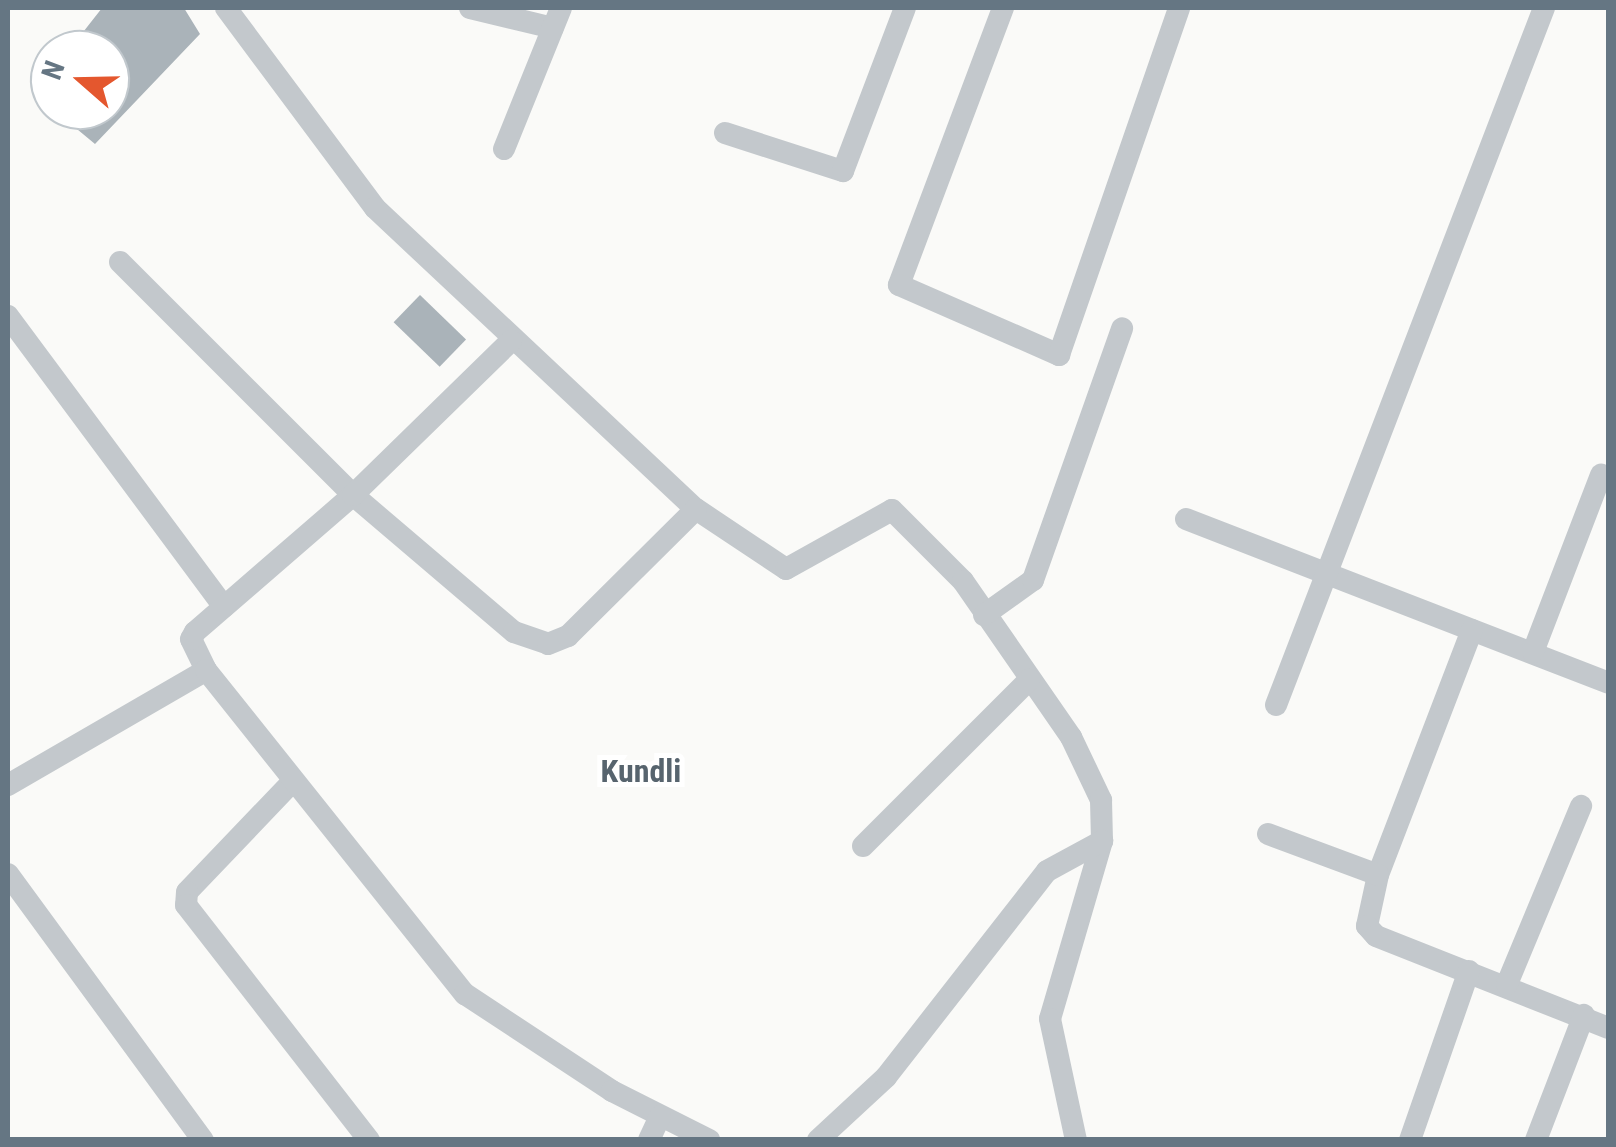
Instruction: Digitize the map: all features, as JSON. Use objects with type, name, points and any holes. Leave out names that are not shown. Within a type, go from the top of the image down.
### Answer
[{"type":"street","points":[[226,8],[375,208],[511,341],[696,509],[786,570],[879,512],[896,512],[963,581],[1096,779],[1102,841],[1050,1020],[1076,1140]]},
{"type":"street","points":[[470,8],[557,18],[504,149]]},
{"type":"street","points":[[725,133],[843,171],[905,8]]},
{"type":"street","points":[[1003,8],[899,286],[1058,355],[1179,8]]},
{"type":"street","points":[[1276,705],[1323,573],[1544,8]]},
{"type":"street","points":[[120,262],[352,495],[480,608],[514,632],[548,644],[568,636],[696,509]]},
{"type":"street","points":[[8,316],[224,608]]},
{"type":"street","points":[[984,616],[1032,580],[1122,328]]},
{"type":"street","points":[[511,341],[352,495],[191,639],[206,670],[465,994],[660,1116],[709,1140]]},
{"type":"street","points":[[1533,652],[1601,475]]},
{"type":"street","points":[[1186,519],[1608,683]]},
{"type":"street","points":[[1472,630],[1378,875],[1367,926],[1376,936],[1507,984],[1608,1028]]},
{"type":"street","points":[[8,785],[206,670]]},
{"type":"street","points":[[864,846],[1029,680]]},
{"type":"street","points":[[292,780],[187,892],[186,905],[369,1140]]},
{"type":"street","points":[[1507,984],[1581,806]]},
{"type":"street","points":[[1268,834],[1378,875]]},
{"type":"street","points":[[818,1140],[886,1077],[1047,871],[1102,841]]},
{"type":"street","points":[[8,874],[204,1140]]},
{"type":"street","points":[[1410,1140],[1468,972]]},
{"type":"street","points":[[1536,1140],[1584,1016]]},
{"type":"street","points":[[649,1140],[660,1116]]},
{"type":"building","points":[[102,8],[184,8],[200,34],[130,107],[130,30],[85,30]]},
{"type":"building","points":[[78,130],[108,130],[95,144]]},
{"type":"building","points":[[420,295],[466,339],[440,367],[394,322]]},
{"type":"district","name":"Kundli","points":[[641,771]]}]
